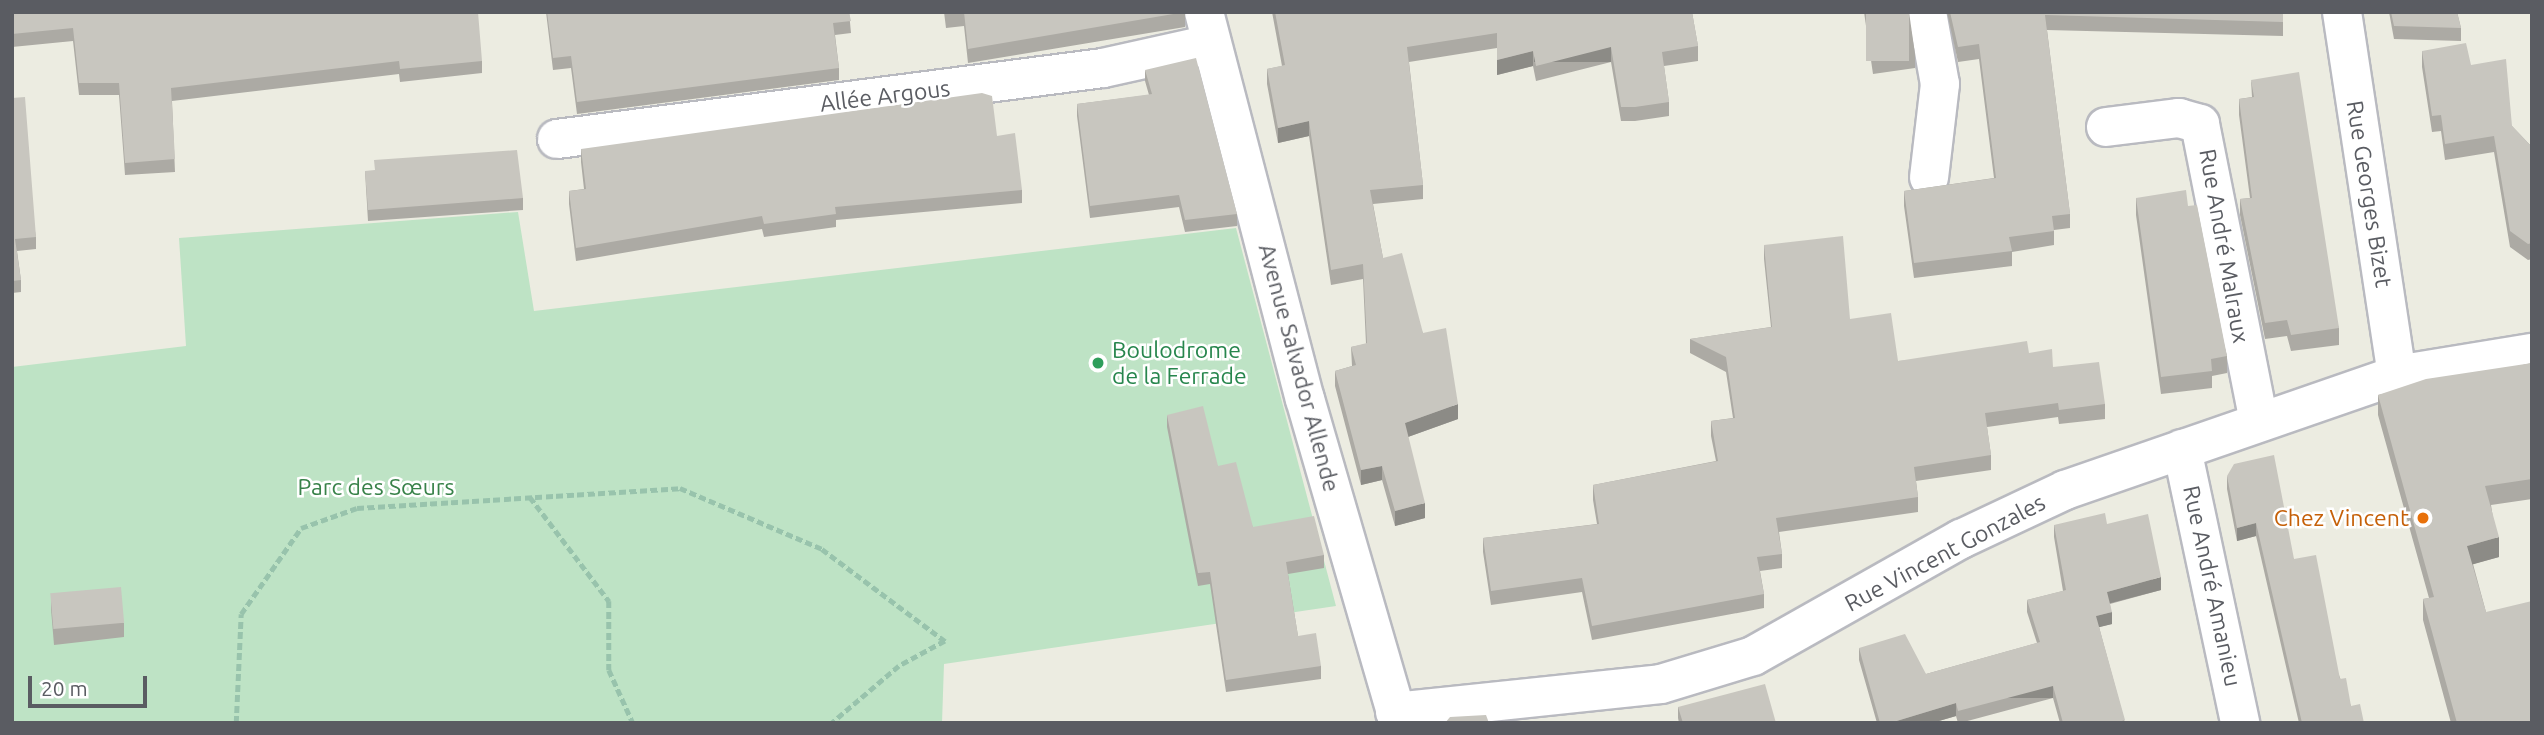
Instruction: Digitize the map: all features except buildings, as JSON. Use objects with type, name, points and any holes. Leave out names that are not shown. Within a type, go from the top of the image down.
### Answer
[{"type":"street","points":[[1927,12],[1940,84],[1929,177]]},
{"type":"street","name":"Rue Georges Bizet","points":[[2342,12],[2397,375]]},
{"type":"street","name":"Allée Argous","points":[[557,139],[1103,68],[1208,28]]},
{"type":"street","name":"Avenue Salvador Allende","points":[[1208,28],[1397,717]]},
{"type":"street","name":"Rue André Malraux","points":[[2106,127],[2179,118],[2200,124],[2259,421]]},
{"type":"street","name":"Rue Vincent Gonzales","points":[[1397,717],[1661,684],[1753,656],[2015,512],[2259,421],[2397,375],[2532,353]]},
{"type":"street","name":"Rue André Amanieu","points":[[2182,449],[2240,723]]},
{"type":"path","points":[[236,723],[241,614],[301,527],[357,508],[680,488],[822,549],[945,640],[899,666],[832,723]]},
{"type":"path","points":[[530,497],[609,601],[609,670],[633,723]]},
{"type":"green space","name":"Parc des Sœurs","points":[[518,212],[534,311],[1236,228],[1336,606],[944,664],[942,723],[12,723],[12,367],[186,346],[179,238]]},
{"type":"place","name":"Boulodrome de la Ferrade","points":[[1098,363]]},
{"type":"place","name":"Chez Vincent","points":[[2423,518]]}]
